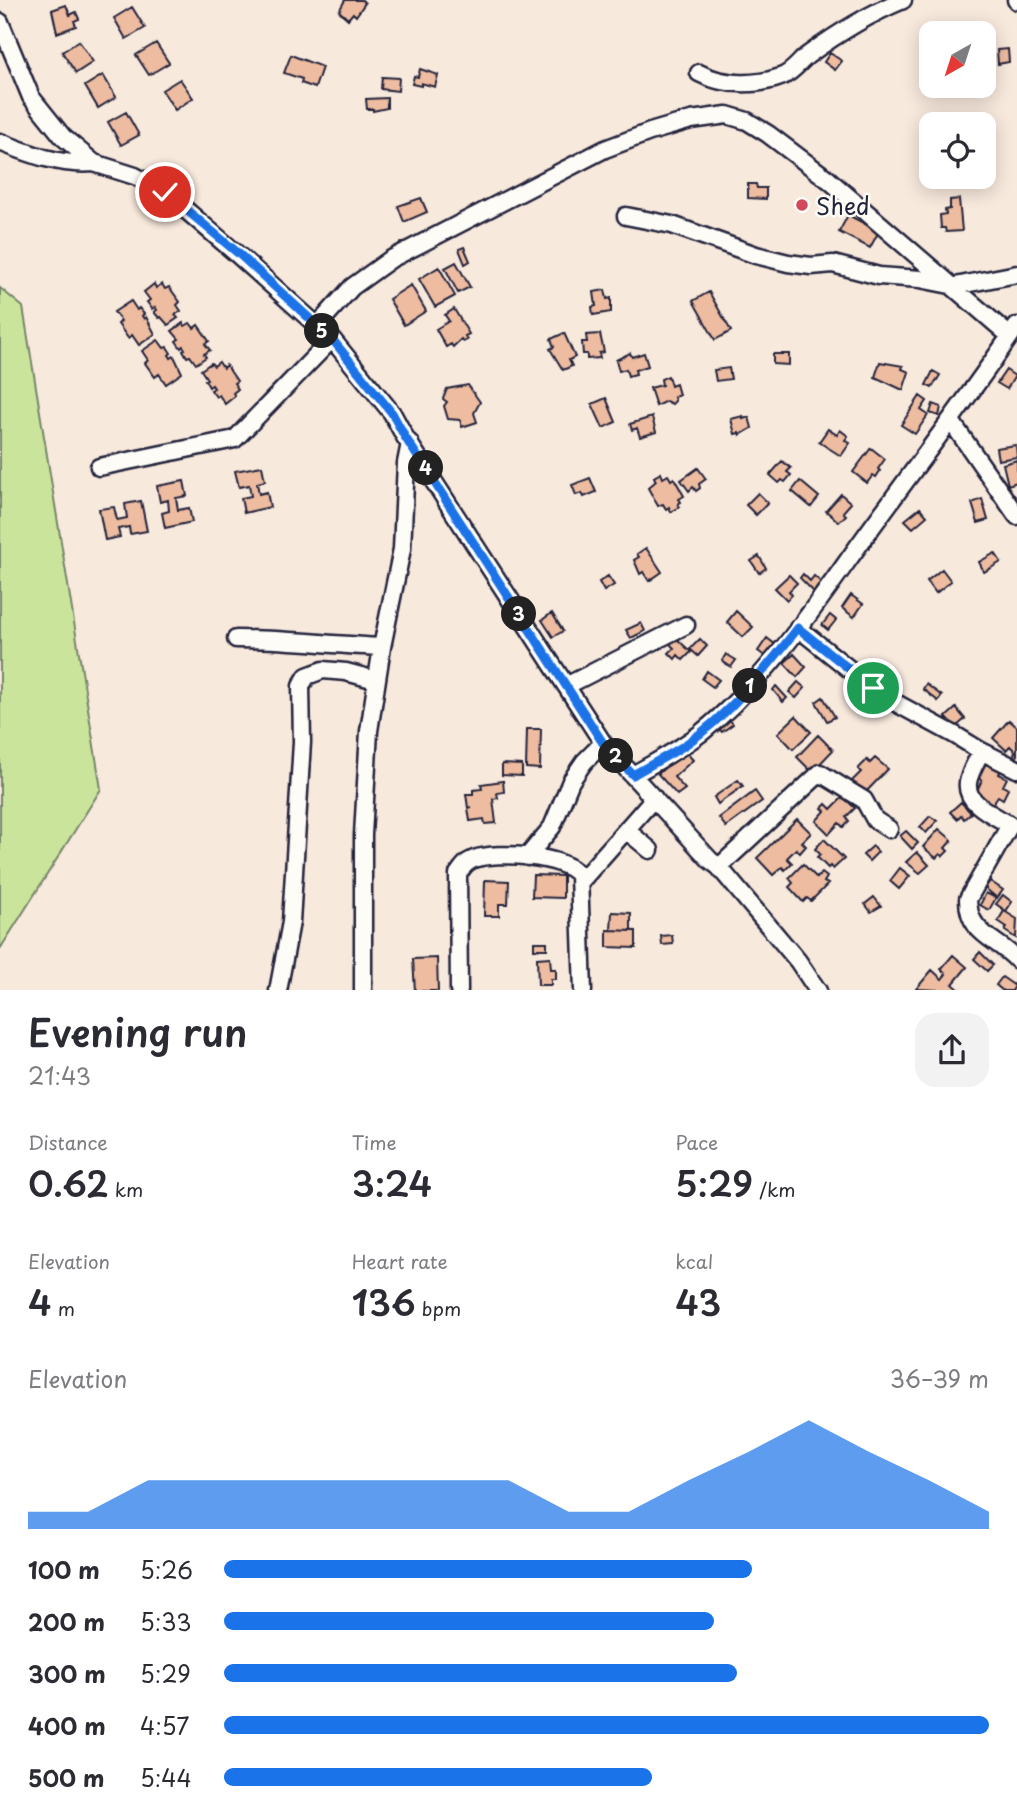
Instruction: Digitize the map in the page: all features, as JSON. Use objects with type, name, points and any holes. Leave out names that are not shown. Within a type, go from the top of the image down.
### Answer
[{"type":"street","points":[[699,73],[713,80],[757,83],[782,76],[868,15],[903,0]]},
{"type":"street","points":[[0,22],[31,97],[63,137],[94,163],[135,176],[165,192],[239,254],[332,339],[392,413],[603,743],[719,867],[798,961],[818,990]]},
{"type":"street","points":[[317,326],[352,287],[391,259],[605,149],[681,123],[727,115],[747,121],[768,134],[829,180],[955,286],[1014,331],[951,421],[769,664],[723,713],[685,745],[633,775]]},
{"type":"street","points":[[0,142],[34,156],[84,164],[94,163]]},
{"type":"street","points":[[626,216],[672,225],[756,255],[788,263],[811,266],[833,264],[879,276],[920,279],[955,286],[1017,274]]},
{"type":"street","points":[[99,467],[235,439],[332,339]]},
{"type":"street","points":[[951,421],[1017,516]]},
{"type":"street","points":[[363,990],[363,822],[369,731],[401,549],[406,463],[410,443]]},
{"type":"street","points":[[566,686],[686,625]]},
{"type":"street","points":[[798,628],[883,696],[1017,769]]},
{"type":"street","points":[[236,639],[285,639],[319,644],[382,647]]},
{"type":"street","points":[[278,990],[291,922],[302,742],[301,686],[307,676],[323,670],[346,672],[376,680]]},
{"type":"street","points":[[527,858],[552,827],[571,781],[583,762],[603,743]]},
{"type":"street","points":[[981,751],[968,783],[969,794],[984,809],[1014,822],[968,899],[968,910],[980,932],[1017,960]]},
{"type":"street","points":[[719,867],[820,773],[864,800],[875,820],[889,830]]},
{"type":"street","points":[[580,883],[653,798]]},
{"type":"street","points":[[626,830],[650,850]]},
{"type":"street","points":[[459,990],[458,874],[464,864],[474,859],[497,855],[564,863],[579,874],[583,990]]},
{"type":"green space","points":[[0,288],[23,307],[101,789],[0,949]]},
{"type":"building","points":[[345,0],[362,0],[365,3],[356,16],[353,13],[348,19],[339,11]]},
{"type":"building","points":[[66,5],[70,15],[76,12],[79,19],[74,21],[76,26],[57,33],[52,10]]},
{"type":"building","points":[[132,7],[145,28],[126,39],[114,18]]},
{"type":"building","points":[[79,41],[93,62],[76,73],[62,52]]},
{"type":"building","points":[[156,43],[169,63],[149,75],[136,55]]},
{"type":"building","points":[[1008,49],[1009,62],[998,64],[997,50]]},
{"type":"building","points":[[830,53],[842,61],[835,70],[824,62]]},
{"type":"building","points":[[291,55],[322,67],[315,88],[301,83],[302,79],[284,73]]},
{"type":"building","points":[[420,69],[438,75],[435,87],[421,83],[421,86],[412,84]]},
{"type":"building","points":[[103,75],[116,97],[98,108],[85,86]]},
{"type":"building","points":[[382,77],[399,78],[398,91],[381,89]]},
{"type":"building","points":[[180,79],[193,98],[175,110],[162,90]]},
{"type":"building","points":[[387,98],[387,108],[373,111],[367,109],[366,99]]},
{"type":"building","points":[[126,112],[139,135],[121,145],[108,122]]},
{"type":"building","points":[[748,184],[766,188],[766,199],[748,198]]},
{"type":"building","points":[[421,198],[427,212],[404,222],[398,206]]},
{"type":"building","points":[[959,199],[962,231],[946,232],[945,228],[941,228],[940,215],[946,214],[945,210],[950,209],[950,200]]},
{"type":"building","points":[[848,215],[879,231],[870,248],[839,232]]},
{"type":"building","points":[[464,247],[470,261],[465,264],[459,249]]},
{"type":"building","points":[[456,262],[470,287],[458,293],[445,268]]},
{"type":"building","points":[[439,267],[455,296],[435,307],[419,279]]},
{"type":"building","points":[[154,284],[156,288],[162,284],[165,289],[169,287],[180,302],[177,305],[181,311],[175,315],[178,318],[168,325],[154,312],[157,310],[155,307],[152,309],[147,302],[150,300],[144,292]]},
{"type":"building","points":[[411,285],[426,311],[404,325],[389,299]]},
{"type":"building","points":[[605,290],[607,299],[611,298],[611,312],[593,315],[592,307],[596,306],[594,292]]},
{"type":"building","points":[[709,292],[731,331],[715,340],[693,301]]},
{"type":"building","points":[[131,301],[137,310],[139,308],[144,314],[142,316],[144,319],[146,317],[155,334],[139,345],[132,335],[128,338],[118,324],[121,321],[114,312]]},
{"type":"building","points":[[454,309],[469,334],[465,336],[467,340],[463,342],[461,339],[453,347],[451,344],[446,347],[436,329],[449,321],[445,315]]},
{"type":"building","points":[[183,323],[185,326],[190,323],[194,328],[198,325],[209,341],[205,344],[210,350],[204,354],[206,357],[196,364],[190,356],[187,357],[183,350],[185,349],[183,346],[181,348],[176,341],[179,339],[172,331]]},
{"type":"building","points":[[564,333],[575,357],[569,360],[572,366],[563,370],[550,349],[554,347],[551,339]]},
{"type":"building","points":[[600,334],[604,352],[599,353],[600,358],[587,359],[587,354],[583,354],[582,342],[587,342],[586,335]]},
{"type":"building","points":[[158,340],[164,348],[167,347],[171,358],[174,356],[182,373],[166,384],[159,374],[155,377],[145,363],[148,360],[142,351]]},
{"type":"building","points":[[630,353],[632,357],[644,353],[648,366],[635,370],[636,374],[628,376],[626,369],[619,371],[616,360]]},
{"type":"building","points":[[773,354],[789,354],[789,365],[773,364]]},
{"type":"building","points":[[219,362],[223,368],[226,365],[237,381],[234,383],[238,389],[233,393],[235,396],[225,404],[219,395],[216,397],[211,390],[214,388],[212,385],[209,387],[201,370],[211,363],[214,366]]},
{"type":"building","points":[[880,362],[903,366],[902,369],[909,372],[903,390],[875,377]]},
{"type":"building","points":[[729,368],[731,379],[716,381],[714,370]]},
{"type":"building","points":[[1006,370],[1015,376],[1007,389],[997,383]]},
{"type":"building","points":[[933,371],[940,375],[932,388],[926,385]]},
{"type":"building","points":[[668,376],[671,386],[676,384],[679,395],[674,397],[672,404],[666,401],[656,406],[650,388],[662,385],[661,379]]},
{"type":"building","points":[[468,385],[480,402],[474,413],[477,422],[462,427],[460,420],[448,419],[444,406],[447,402],[443,399],[447,389]]},
{"type":"building","points":[[920,396],[927,401],[921,410],[928,415],[915,434],[901,425]]},
{"type":"building","points":[[606,398],[616,422],[603,428],[592,404]]},
{"type":"building","points":[[933,404],[941,407],[939,416],[930,413]]},
{"type":"building","points":[[743,416],[743,419],[749,417],[752,428],[740,435],[735,434],[731,419]]},
{"type":"building","points":[[652,417],[656,432],[640,437],[637,428],[632,430],[630,424]]},
{"type":"building","points":[[828,429],[837,435],[840,430],[848,436],[845,440],[850,443],[841,456],[819,442]]},
{"type":"building","points":[[1016,445],[1017,457],[998,460],[996,448]]},
{"type":"building","points":[[871,448],[885,459],[876,477],[873,475],[867,483],[853,472]]},
{"type":"building","points":[[1017,460],[1017,482],[1008,485],[1003,464]]},
{"type":"building","points":[[782,461],[791,468],[787,472],[791,475],[785,482],[782,480],[779,483],[770,475]]},
{"type":"building","points":[[262,466],[265,481],[257,483],[259,494],[267,492],[270,507],[244,513],[241,498],[251,496],[249,485],[239,487],[235,471]]},
{"type":"building","points":[[698,468],[706,479],[699,484],[700,488],[696,491],[693,487],[689,491],[681,480]]},
{"type":"building","points":[[661,473],[663,478],[668,475],[671,480],[674,478],[684,496],[679,499],[680,507],[671,512],[669,507],[666,509],[663,504],[658,506],[648,488],[656,481],[654,477]]},
{"type":"building","points":[[590,478],[596,492],[584,497],[582,493],[576,495],[572,485]]},
{"type":"building","points":[[184,481],[187,496],[176,498],[178,510],[189,508],[192,522],[165,528],[162,513],[169,511],[168,500],[160,502],[157,486]]},
{"type":"building","points":[[800,481],[819,497],[811,507],[792,491]]},
{"type":"building","points":[[758,493],[768,503],[756,515],[746,505]]},
{"type":"building","points":[[841,494],[851,503],[843,512],[846,515],[839,522],[826,511]]},
{"type":"building","points":[[982,499],[988,520],[978,523],[972,503]]},
{"type":"building","points":[[141,501],[147,531],[130,534],[129,527],[118,529],[120,537],[105,540],[99,509],[114,507],[117,520],[127,518],[125,504]]},
{"type":"building","points":[[920,508],[927,516],[913,528],[905,520]]},
{"type":"building","points":[[646,548],[662,572],[649,581],[643,572],[640,574],[634,560],[639,557],[637,554]]},
{"type":"building","points":[[995,553],[1001,562],[984,572],[979,562]]},
{"type":"building","points":[[759,556],[766,568],[759,573],[751,561]]},
{"type":"building","points":[[942,569],[951,581],[936,593],[927,581]]},
{"type":"building","points":[[803,574],[810,581],[814,576],[822,583],[814,592],[800,578]]},
{"type":"building","points":[[789,575],[797,583],[789,591],[792,595],[787,600],[775,588]]},
{"type":"building","points":[[608,576],[614,585],[604,591],[599,582]]},
{"type":"building","points":[[851,595],[863,604],[854,617],[842,608]]},
{"type":"building","points":[[736,611],[753,627],[743,637],[727,622]]},
{"type":"building","points":[[552,613],[563,631],[553,637],[542,620]]},
{"type":"building","points":[[830,615],[836,620],[828,630],[822,625]]},
{"type":"building","points":[[641,623],[645,631],[631,638],[626,630]]},
{"type":"building","points":[[676,638],[691,652],[683,660],[678,655],[675,659],[669,653],[674,648],[670,644]]},
{"type":"building","points":[[767,638],[776,645],[766,657],[758,651]]},
{"type":"building","points":[[700,639],[707,646],[698,656],[690,649]]},
{"type":"building","points":[[726,654],[736,660],[731,667],[722,661]]},
{"type":"building","points":[[794,654],[806,667],[797,677],[784,663]]},
{"type":"building","points":[[707,671],[719,680],[713,687],[702,679]]},
{"type":"building","points":[[798,682],[805,688],[796,698],[789,692]]},
{"type":"building","points":[[926,684],[942,696],[938,701],[923,689]]},
{"type":"building","points":[[776,686],[787,698],[783,702],[773,690]]},
{"type":"building","points":[[823,697],[835,717],[827,721],[816,702]]},
{"type":"building","points":[[956,708],[965,719],[955,728],[946,717]]},
{"type":"building","points":[[796,716],[811,732],[793,749],[778,733]]},
{"type":"building","points":[[729,719],[733,724],[722,732],[718,728]]},
{"type":"building","points":[[1009,720],[1017,727],[1017,759],[1010,746],[1006,750],[993,738]]},
{"type":"building","points":[[527,729],[541,729],[540,769],[526,768]]},
{"type":"building","points":[[818,735],[833,750],[812,772],[797,757]]},
{"type":"building","points":[[684,750],[693,760],[674,777],[685,789],[677,795],[658,774]]},
{"type":"building","points":[[983,757],[1002,767],[999,774],[1007,778],[1003,786],[1008,789],[1003,799],[998,796],[991,806],[974,797],[982,780],[974,776]]},
{"type":"building","points":[[875,758],[888,769],[863,795],[850,783],[861,772],[858,769],[867,760],[870,763]]},
{"type":"building","points":[[502,764],[522,765],[522,776],[502,775]]},
{"type":"building","points":[[738,780],[743,786],[718,804],[714,797]]},
{"type":"building","points":[[503,781],[504,792],[497,793],[498,798],[493,799],[496,823],[485,824],[484,819],[470,821],[466,794],[482,789],[481,784]]},
{"type":"building","points":[[755,791],[762,801],[726,827],[719,818]]},
{"type":"building","points":[[843,797],[855,808],[846,817],[849,821],[843,827],[839,823],[829,834],[816,821],[825,811],[822,808],[826,804],[831,809]]},
{"type":"building","points":[[961,802],[971,813],[964,819],[961,815],[957,819],[950,812]]},
{"type":"building","points":[[930,816],[937,821],[926,833],[920,827]]},
{"type":"building","points":[[797,819],[811,833],[802,842],[806,846],[800,853],[796,849],[787,858],[792,863],[785,870],[782,867],[773,875],[757,858]]},
{"type":"building","points":[[939,829],[952,840],[945,848],[948,851],[936,858],[923,847]]},
{"type":"building","points":[[906,831],[918,843],[912,849],[900,836]]},
{"type":"building","points":[[824,839],[844,859],[833,869],[830,866],[828,868],[817,857],[820,854],[815,849]]},
{"type":"building","points":[[873,846],[878,852],[869,861],[863,855]]},
{"type":"building","points":[[917,852],[929,865],[920,873],[906,862]]},
{"type":"building","points":[[803,864],[817,878],[822,873],[827,877],[824,882],[828,884],[811,901],[807,898],[803,902],[789,887],[793,883],[789,878]]},
{"type":"building","points":[[900,868],[910,876],[899,889],[890,881]]},
{"type":"building","points":[[533,875],[563,876],[563,898],[532,897]]},
{"type":"building","points":[[485,880],[509,881],[508,904],[499,904],[499,916],[484,916]]},
{"type":"building","points":[[990,881],[1003,890],[997,898],[985,888]]},
{"type":"building","points":[[986,893],[996,898],[989,910],[980,905]]},
{"type":"building","points":[[1003,895],[1012,902],[1006,911],[996,904]]},
{"type":"building","points":[[874,897],[881,906],[871,912],[865,904]]},
{"type":"building","points":[[1004,911],[1017,919],[1016,938],[1005,931],[1007,927],[998,921]]},
{"type":"building","points":[[612,912],[631,913],[631,931],[611,930]]},
{"type":"building","points":[[607,930],[636,931],[636,948],[607,947]]},
{"type":"building","points":[[672,935],[673,944],[662,945],[661,936]]},
{"type":"building","points":[[534,942],[547,942],[547,949],[534,949]]},
{"type":"building","points":[[980,952],[993,965],[987,971],[974,959]]},
{"type":"building","points":[[953,955],[967,967],[953,984],[960,990],[916,989],[932,970],[942,979],[946,974],[941,969]]},
{"type":"building","points":[[550,957],[551,969],[556,969],[556,979],[551,979],[551,985],[538,985],[537,958]]},
{"type":"building","points":[[437,958],[438,990],[415,990],[413,959]]},
{"type":"building","points":[[1002,977],[1015,986],[1013,990],[1002,990],[996,985]]},
{"type":"place","name":"Shed","points":[[802,205]]},
{"type":"route","points":[[165,192],[239,254],[332,339],[392,413],[603,743],[633,775],[702,732],[749,687],[798,628],[873,688]]}]
